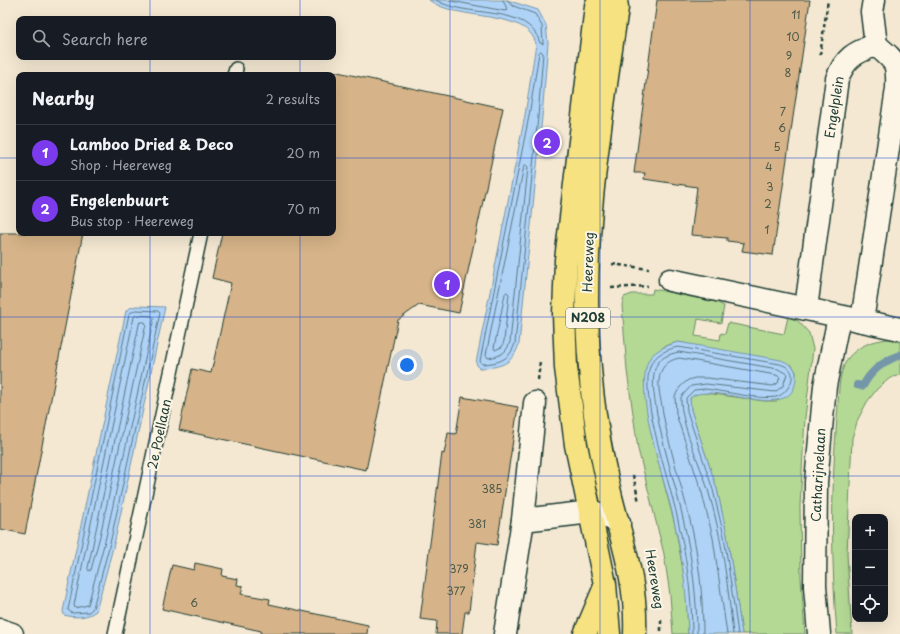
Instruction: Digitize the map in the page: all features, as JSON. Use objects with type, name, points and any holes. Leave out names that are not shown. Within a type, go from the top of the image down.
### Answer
[{"type":"main road","name":"Heereweg","points":[[599,0],[596,6],[566,260],[564,314],[566,368],[576,445],[605,584],[609,624],[608,634]]},
{"type":"main road","name":"Heereweg","points":[[616,0],[617,8],[593,190],[586,264],[591,375],[598,433],[611,497],[629,558],[636,613],[635,634]]},
{"type":"main road","points":[[585,634],[605,584]]},
{"type":"street","points":[[862,321],[897,89],[897,68],[888,52],[872,12],[874,0]]},
{"type":"street","name":"Engelplein","points":[[806,308],[837,79],[842,66],[857,52],[888,52]]},
{"type":"street","points":[[670,280],[900,329]]},
{"type":"street","name":"Catharijnelaan","points":[[819,634],[815,586],[816,482],[825,386],[839,317]]},
{"type":"street","points":[[505,634],[523,520],[535,403]]},
{"type":"street","points":[[523,520],[591,512],[604,515],[619,523]]},
{"type":"street","points":[[0,630],[12,634]]},
{"type":"lane","name":"2e Poellaan","points":[[115,634],[200,236]]},
{"type":"path","points":[[610,263],[656,270],[670,280]]},
{"type":"path","name":"Heereweg","points":[[611,296],[610,288],[655,286],[670,280]]},
{"type":"path","points":[[632,472],[641,508]]},
{"type":"path","name":"Heereweg","points":[[661,612],[661,634]]},
{"type":"green space","points":[[653,289],[716,302],[724,306],[721,323],[698,319],[695,336],[720,340],[721,333],[725,334],[728,323],[784,334],[788,317],[798,321],[809,333],[813,349],[805,418],[800,506],[801,578],[805,634],[742,634],[727,535],[717,489],[691,410],[690,398],[696,393],[706,393],[764,401],[777,401],[795,380],[796,372],[792,365],[678,342],[665,346],[654,354],[644,380],[653,442],[675,525],[686,587],[688,634],[673,634],[670,595],[664,554],[638,449],[627,371],[622,305],[624,297],[632,294],[652,294]]},
{"type":"green space","points":[[888,339],[900,339],[900,375],[890,378],[877,389],[867,402],[858,419],[852,438],[847,554],[852,634],[837,634],[833,553],[833,499],[840,379],[844,364],[852,354],[871,342]]},
{"type":"water","points":[[429,0],[507,0],[538,10],[546,25],[548,43],[542,117],[519,344],[513,356],[505,364],[499,366],[479,368],[476,363],[525,115],[536,44],[530,33],[520,25],[506,20],[441,7]]},
{"type":"water","points":[[136,306],[165,307],[115,540],[96,611],[85,616],[68,616],[64,615],[63,611],[126,311]]},
{"type":"water","points":[[678,342],[781,360],[793,367],[796,374],[793,390],[783,398],[769,400],[752,399],[701,393],[690,398],[691,410],[717,489],[727,535],[742,634],[688,634],[686,593],[680,552],[671,508],[648,421],[644,380],[647,364],[655,352]]},
{"type":"building","points":[[657,0],[810,0],[773,255],[742,251],[744,243],[727,241],[727,238],[691,235],[697,187],[644,179],[645,173],[634,173]]},
{"type":"building","points":[[333,71],[503,108],[459,313],[419,305],[398,320],[366,470],[179,430],[192,369],[211,373],[231,283],[212,278],[221,236],[336,236],[336,72]]},
{"type":"building","points":[[0,233],[16,233],[16,236],[82,236],[25,534],[0,529]]},
{"type":"building","points":[[462,397],[518,407],[497,545],[477,542],[469,612],[465,612],[462,634],[436,634],[437,621],[420,619],[442,453],[444,454],[448,433],[456,434]]},
{"type":"building","points":[[195,563],[223,569],[222,576],[238,579],[237,585],[243,586],[241,594],[270,599],[269,604],[368,625],[367,634],[260,634],[261,631],[162,609],[172,565],[194,570]]},
{"type":"waterway","points":[[857,385],[863,386],[866,380],[878,367],[900,355]]},
{"type":"place","name":"Engelenbuurt","points":[[547,142]]},
{"type":"place","name":"Lamboo Dried & Deco","points":[[447,284]]}]
